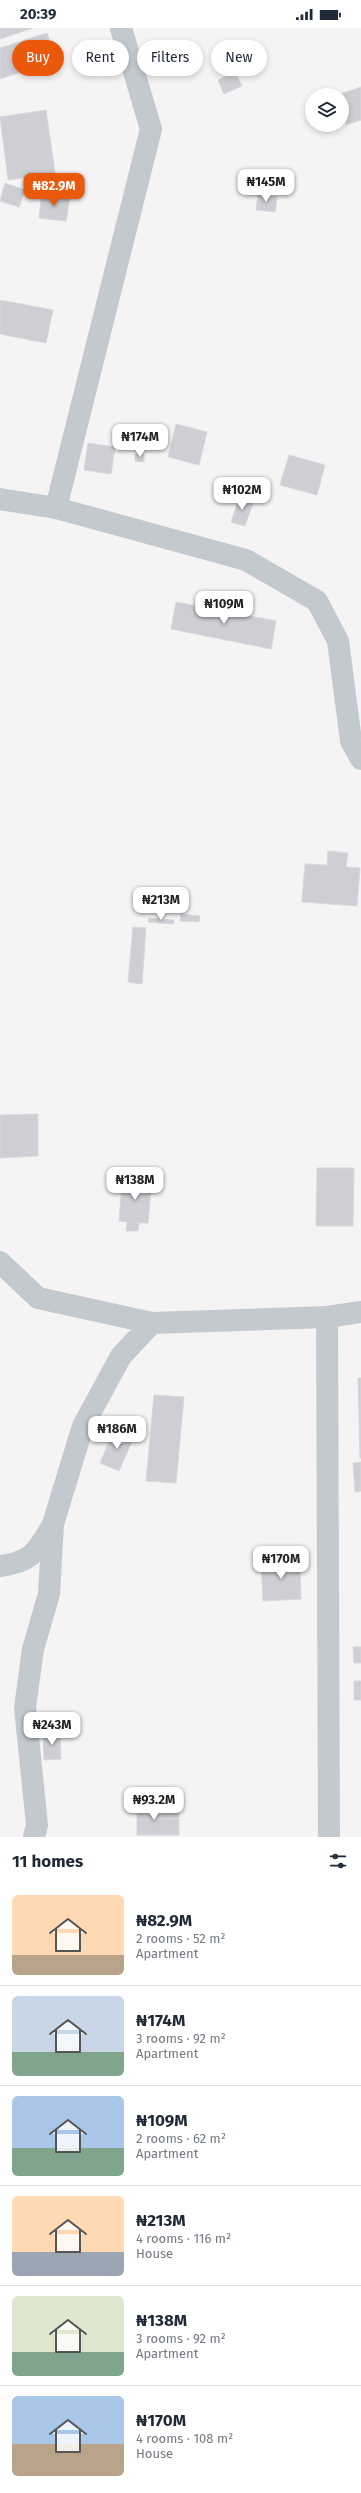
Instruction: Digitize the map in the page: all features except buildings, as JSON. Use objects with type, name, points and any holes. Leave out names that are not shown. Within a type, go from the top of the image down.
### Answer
[{"type":"street","points":[[56,508],[151,129],[121,28]]},
{"type":"street","points":[[0,499],[56,508],[246,560],[317,601],[338,641],[351,741],[361,759]]},
{"type":"street","points":[[0,1262],[38,1298],[152,1323],[326,1317],[361,1312]]},
{"type":"street","points":[[326,1317],[329,1837]]},
{"type":"street","points":[[0,1566],[20,1562],[37,1552],[53,1524],[83,1426],[121,1356],[152,1323]]},
{"type":"street","points":[[34,1837],[37,1825],[26,1708],[32,1649],[49,1594],[53,1524]]}]
